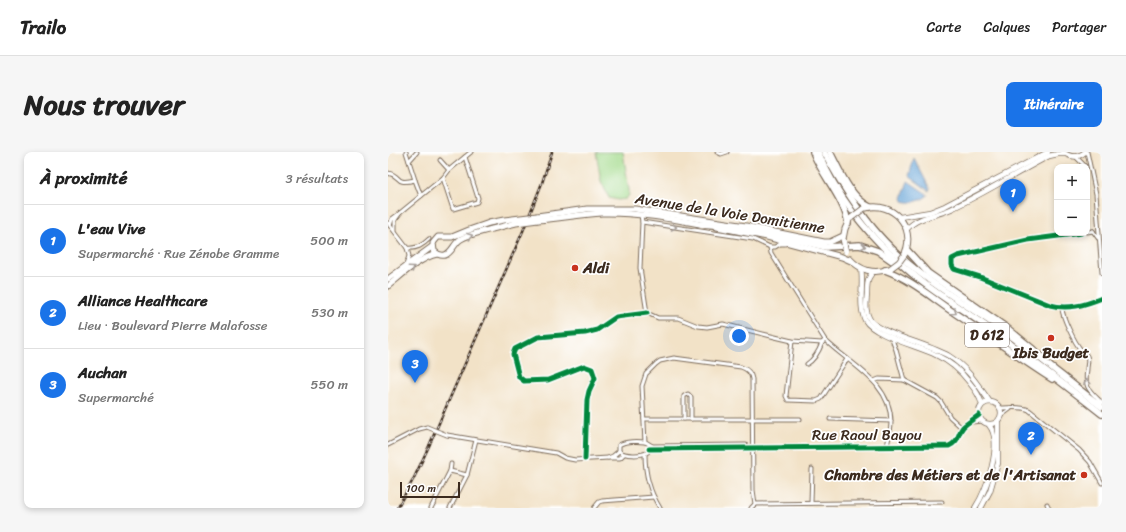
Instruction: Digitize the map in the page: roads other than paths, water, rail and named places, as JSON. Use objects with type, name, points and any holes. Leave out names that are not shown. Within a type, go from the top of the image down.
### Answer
[{"type":"highway","points":[[813,152],[849,220]]},
{"type":"highway","name":"D 612","points":[[818,152],[850,207],[887,252],[922,282],[978,320],[1102,414]]},
{"type":"highway","name":"D 612","points":[[824,152],[855,205],[891,248],[912,267],[941,289],[1005,332],[1102,407]]},
{"type":"highway","points":[[830,152],[853,192],[859,199],[870,207]]},
{"type":"highway","points":[[701,224],[724,226],[758,232],[826,247],[852,245],[869,247],[885,255],[921,285],[978,320]]},
{"type":"highway","name":"D 612","points":[[906,252],[928,273],[984,311],[1031,346],[1072,384]]},
{"type":"highway","name":"D 612","points":[[885,270],[894,273],[916,286],[1007,350],[1088,403]]},
{"type":"main road","points":[[870,207],[888,209],[900,217],[907,229],[908,242],[906,252],[899,262],[891,268],[874,272],[861,268],[851,261],[846,252],[843,238],[849,220],[863,209],[870,207]]},
{"type":"main road","name":"Avenue de la Voie Domitienne","points":[[447,237],[452,237],[469,230],[516,223],[587,209],[635,209],[746,226],[824,242],[830,242],[843,238]]},
{"type":"main road","name":"Avenue de la Voie Domitienne","points":[[537,218],[602,213],[641,215],[701,224],[789,243],[842,257],[851,261]]},
{"type":"main road","name":"Avenue de la Voie Domitienne","points":[[452,249],[461,239],[490,226]]},
{"type":"main road","points":[[388,279],[433,245],[438,237],[447,237],[451,241],[452,249],[450,252],[445,255],[437,254],[427,258],[412,267],[388,286]]},
{"type":"main road","points":[[433,245],[434,251],[437,254]]},
{"type":"street","points":[[406,152],[421,196]]},
{"type":"street","points":[[409,161],[417,152]]},
{"type":"street","points":[[406,265],[409,256],[407,248],[389,225],[392,219],[443,178],[449,170],[471,152]]},
{"type":"street","points":[[719,153],[727,152]]},
{"type":"street","points":[[900,217],[930,212],[944,206],[1048,152]]},
{"type":"street","points":[[1076,157],[1086,152],[1093,179],[1096,194],[1102,273]]},
{"type":"street","points":[[907,229],[917,220],[930,217],[952,208],[1049,156],[1064,153],[1076,157],[1082,164]]},
{"type":"street","points":[[443,178],[453,209],[477,202],[478,198],[465,157]]},
{"type":"street","points":[[440,160],[449,170]]},
{"type":"street","points":[[388,173],[393,174],[403,183],[415,180]]},
{"type":"street","points":[[1090,174],[1093,179]]},
{"type":"street","points":[[395,232],[395,220],[400,214]]},
{"type":"street","name":"Avenue de la Voie Domitienne","points":[[641,215],[642,222],[753,239],[770,247],[789,243]]},
{"type":"street","points":[[642,222],[640,268],[647,313]]},
{"type":"street","points":[[1098,224],[1093,232],[1098,237],[1101,260]]},
{"type":"street","points":[[1058,236],[1028,240],[958,256],[952,259],[952,265],[954,269],[980,277],[1050,305],[1062,308],[1088,304],[1102,298]]},
{"type":"street","points":[[407,248],[414,248],[425,243],[429,239]]},
{"type":"street","points":[[425,243],[433,245]]},
{"type":"street","points":[[770,247],[771,253],[825,340],[874,381],[890,412],[891,421],[888,447]]},
{"type":"street","points":[[861,268],[861,306],[865,320],[871,327],[891,338],[937,355],[950,363],[963,374],[981,398],[982,405],[979,415],[982,421],[989,425],[992,430],[994,437],[994,452],[986,485],[980,500],[974,508]]},
{"type":"street","points":[[874,272],[869,278],[867,290],[866,306],[870,320],[881,328],[932,348],[950,357],[966,370],[977,382],[990,402]]},
{"type":"street","points":[[1062,308],[1062,314],[1069,328],[1081,349],[1087,355],[1086,385],[1102,403]]},
{"type":"street","points":[[585,459],[587,400],[595,378],[592,369],[584,366],[548,380],[524,382],[519,377],[513,351],[538,337],[591,332],[604,326],[616,317],[647,313],[658,318],[678,318],[698,326],[723,324],[792,340],[822,343]]},
{"type":"street","points":[[891,338],[896,350],[904,380]]},
{"type":"street","points":[[792,340],[786,396],[788,400],[816,401],[821,399],[847,359]]},
{"type":"street","points":[[807,364],[812,361],[825,340]]},
{"type":"street","points":[[896,350],[897,346],[902,341]]},
{"type":"street","points":[[660,508],[654,498],[646,476],[645,454],[648,452],[649,447],[645,442],[642,386],[646,374],[651,368],[660,361],[674,358],[741,367],[749,371],[752,379],[752,490],[754,504],[751,508]]},
{"type":"street","points":[[874,381],[879,379],[904,380],[937,398],[950,417],[962,428]]},
{"type":"street","points":[[684,419],[684,396],[688,394],[691,397],[691,419]]},
{"type":"street","points":[[982,405],[990,402],[995,403],[1000,408],[1002,415]]},
{"type":"street","points":[[1000,408],[1012,409],[1022,407],[1029,410],[1079,450],[1090,462],[1102,483]]},
{"type":"street","points":[[982,508],[990,491],[998,464],[998,422],[1002,415],[1012,409]]},
{"type":"street","name":"Rue Raoul Bayou","points":[[649,447],[746,445],[752,448],[949,446],[954,444],[958,439],[962,428],[979,415]]},
{"type":"street","points":[[644,419],[800,419]]},
{"type":"street","points":[[830,419],[891,421]]},
{"type":"street","points":[[970,422],[982,421]]},
{"type":"street","points":[[989,425],[998,422]]},
{"type":"street","points":[[388,445],[419,429],[427,427],[447,436],[556,454],[567,459],[620,458],[624,454]]},
{"type":"street","points":[[450,508],[467,475],[476,440]]},
{"type":"street","points":[[608,458],[619,451],[618,447],[621,443],[645,442]]},
{"type":"street","points":[[619,451],[624,454],[645,454]]},
{"type":"street","points":[[431,508],[450,471],[452,464]]},
{"type":"street","points":[[811,503],[812,469]]},
{"type":"street","points":[[450,471],[467,475]]},
{"type":"street","points":[[594,508],[599,502],[602,501],[654,498]]},
{"type":"street","points":[[754,504],[887,502],[889,504],[942,502]]},
{"type":"street","points":[[889,504],[892,508]]},
{"type":"street","points":[[1046,504],[1049,508]]},
{"type":"water","points":[[914,158],[930,189],[929,191],[909,176]]},
{"type":"water","points":[[908,181],[927,194],[927,196],[915,202],[903,201],[902,198]]},
{"type":"railway","points":[[397,508],[413,480],[429,446],[523,231],[542,183],[552,152]]},
{"type":"place","name":"L'eau Vive","points":[[1013,212]]},
{"type":"place","name":"Aldi","points":[[575,268]]},
{"type":"place","name":"Ibis Budget","points":[[1051,338]]},
{"type":"place","name":"Auchan","points":[[415,383]]},
{"type":"place","name":"Alliance Healthcare","points":[[1031,455]]},
{"type":"place","name":"Chambre des Métiers et de l'Artisanat","points":[[1084,475]]}]
